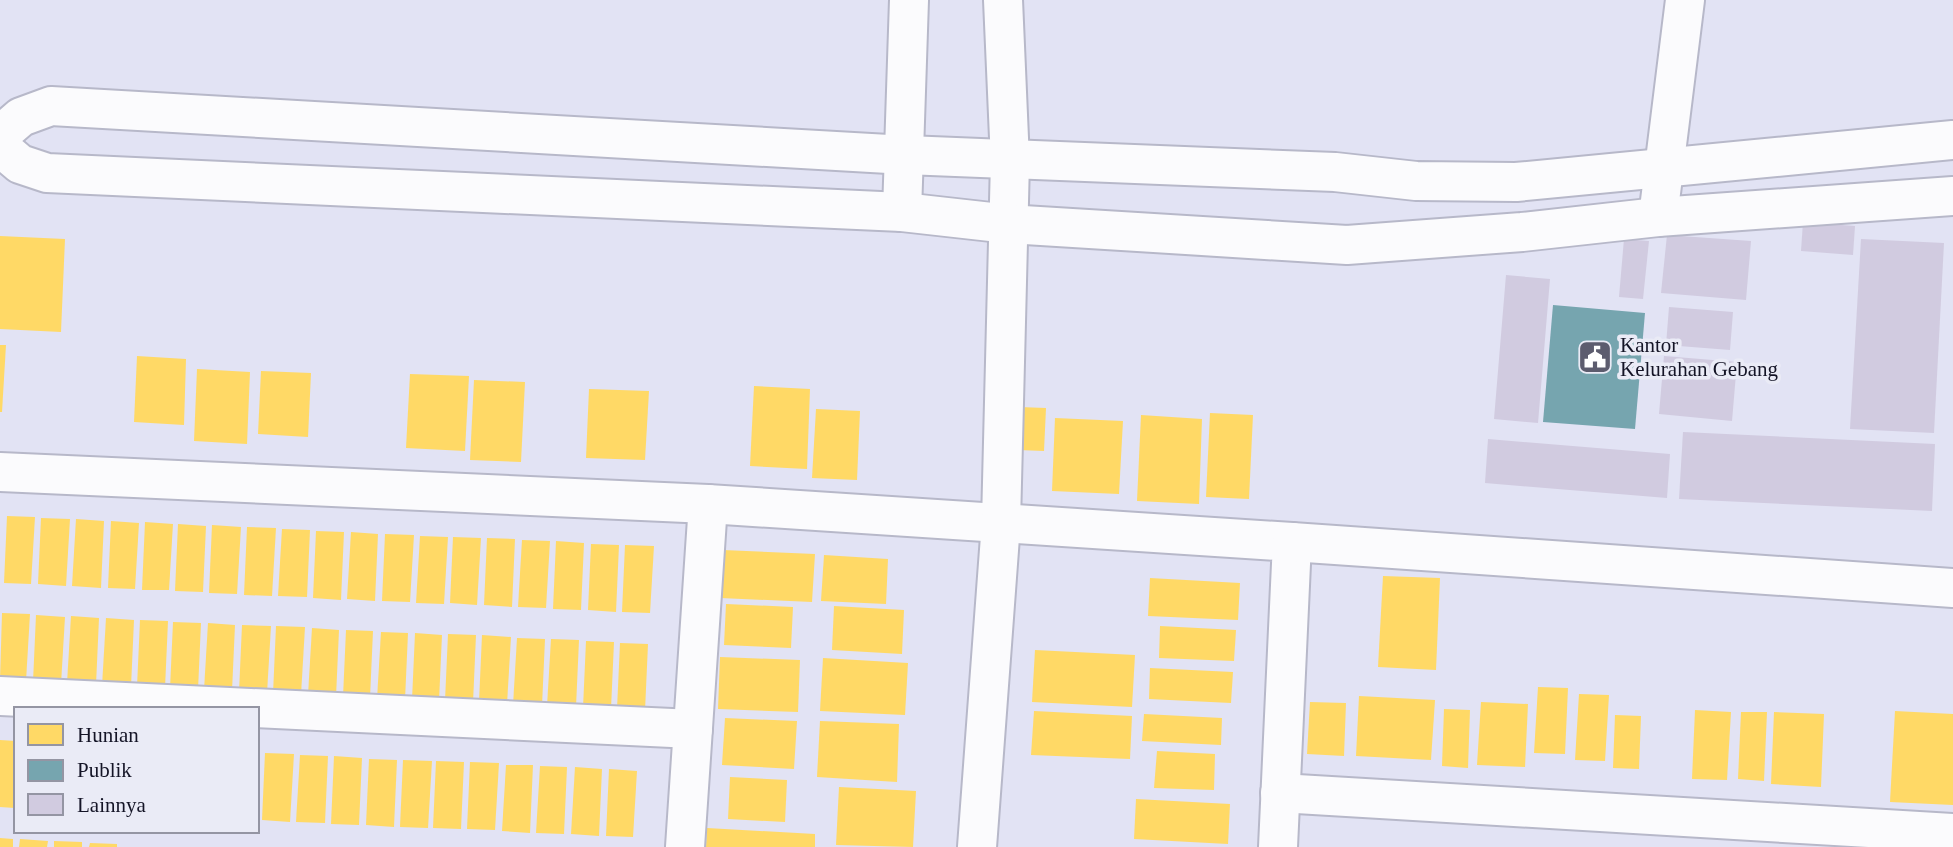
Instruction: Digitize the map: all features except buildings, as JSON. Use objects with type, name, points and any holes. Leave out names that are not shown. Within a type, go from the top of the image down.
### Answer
[{"type":"street","points":[[902,212],[906,155],[909,0]]},
{"type":"street","points":[[977,847],[1001,523],[1010,161],[1003,0]]},
{"type":"street","points":[[1658,217],[1685,0]]},
{"type":"street","points":[[0,135],[21,117],[51,106],[1010,161],[1335,172],[1416,180],[1516,182],[1953,140]]},
{"type":"street","points":[[0,147],[20,164],[47,173],[902,212],[1009,224],[1348,246],[1522,232],[1658,217],[1953,197]]},
{"type":"street","points":[[0,472],[708,504],[1953,588]]},
{"type":"street","points":[[685,847],[708,504]]},
{"type":"street","points":[[1278,847],[1292,542]]},
{"type":"street","points":[[0,696],[231,707]]},
{"type":"street","points":[[259,708],[693,729]]},
{"type":"street","points":[[1280,793],[1953,833]]},
{"type":"place","name":"Kantor Kelurahan Gebang","points":[[1595,357]]}]
